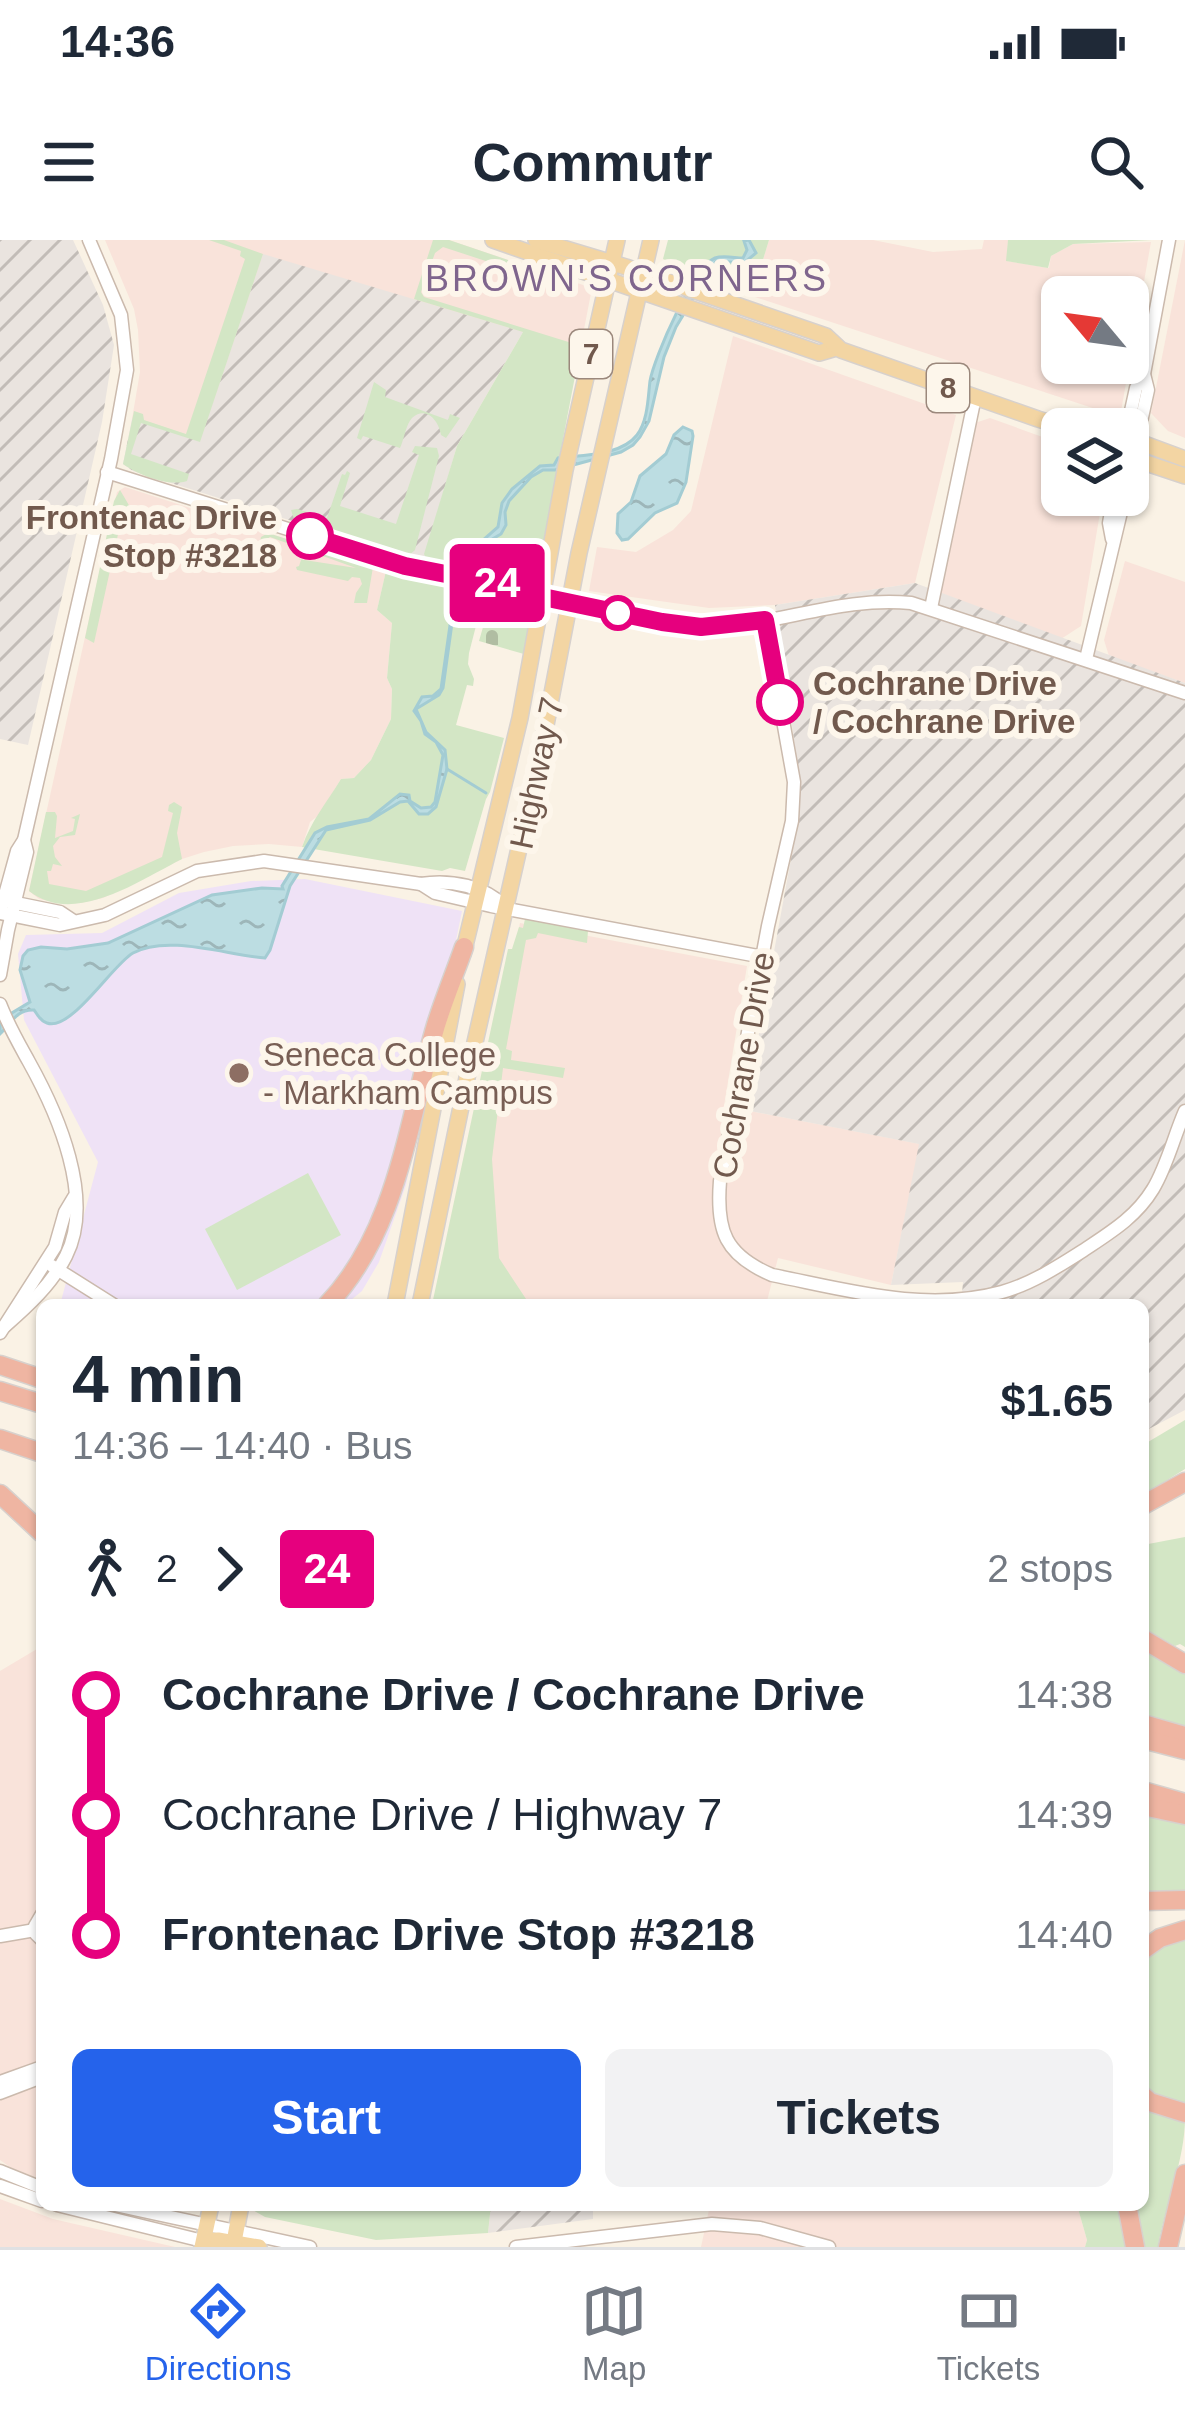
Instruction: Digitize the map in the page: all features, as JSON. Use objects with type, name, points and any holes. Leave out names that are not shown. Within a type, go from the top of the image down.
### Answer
[{"type":"highway","points":[[332,1299],[364,1259],[386,1207],[436,1025],[464,947]]},
{"type":"highway","points":[[0,1363],[36,1374]]},
{"type":"highway","points":[[0,1390],[36,1402]]},
{"type":"highway","points":[[0,1439],[36,1451]]},
{"type":"highway","points":[[1149,1502],[1185,1482]]},
{"type":"highway","points":[[0,1495],[36,1528]]},
{"type":"highway","points":[[1149,1643],[1185,1664]]},
{"type":"highway","points":[[1149,1726],[1185,1736]]},
{"type":"highway","points":[[1149,1741],[1185,1750]]},
{"type":"highway","points":[[1149,1793],[1185,1802]]},
{"type":"highway","points":[[1149,1807],[1185,1815]]},
{"type":"highway","points":[[1149,1901],[1185,1900]]},
{"type":"highway","points":[[1149,1946],[1185,1930]]},
{"type":"highway","points":[[1149,2101],[1185,2113]]},
{"type":"highway","points":[[1168,2247],[1185,2174]]},
{"type":"highway","points":[[1128,2211],[1135,2247]]},
{"type":"main road","name":"8","points":[[493,240],[826,336],[836,348],[1041,421]]},
{"type":"main road","name":"8","points":[[536,240],[609,271]]},
{"type":"main road","name":"Highway 7","points":[[396,1299],[464,947],[520,718],[570,445],[616,240]]},
{"type":"main road","name":"Highway 7","points":[[421,1299],[651,240]]},
{"type":"main road","points":[[1149,450],[1185,459]]},
{"type":"main road","points":[[1149,455],[1185,476]]},
{"type":"main road","points":[[233,2242],[240,2211]]},
{"type":"main road","points":[[204,2237],[259,2247]]},
{"type":"street","points":[[0,975],[6,906],[27,852],[24,839],[122,404],[127,356],[122,315],[89,240]]},
{"type":"street","points":[[1142,408],[1148,390],[1144,374],[1169,240]]},
{"type":"street","points":[[931,608],[975,397]]},
{"type":"street","points":[[107,472],[405,566],[571,603],[701,627],[866,602],[895,602],[931,608],[1185,693]]},
{"type":"street","points":[[1110,516],[1113,540]]},
{"type":"street","points":[[1086,659],[1119,516]]},
{"type":"street","name":"Cochrane Drive","points":[[765,620],[794,782],[792,821],[718,1204],[724,1234],[730,1247],[755,1268],[772,1275],[906,1299]]},
{"type":"street","points":[[6,906],[60,912],[72,920],[105,915],[196,871],[264,860],[421,884],[437,881],[476,896],[494,895],[506,908],[763,957]]},
{"type":"street","points":[[0,1004],[71,1156],[79,1216],[68,1253],[52,1266],[32,1302],[3,1330]]},
{"type":"street","name":"Cochrane Drive","points":[[935,1299],[1000,1292],[1020,1285],[1131,1218],[1155,1186],[1185,1111]]},
{"type":"street","points":[[52,1266],[104,1299]]},
{"type":"street","points":[[0,1936],[36,1935]]},
{"type":"street","points":[[0,2082],[36,2069]]},
{"type":"street","points":[[0,2093],[36,2080]]},
{"type":"street","points":[[0,2171],[36,2186]]},
{"type":"street","points":[[0,2186],[36,2199]]},
{"type":"street","points":[[85,2211],[204,2237]]},
{"type":"street","points":[[132,2211],[204,2237]]},
{"type":"street","points":[[516,2247],[712,2224],[760,2228],[829,2247]]},
{"type":"street","points":[[233,2242],[310,2247]]},
{"type":"shaded area","points":[[0,240],[73,240],[103,305],[114,345],[102,422],[28,745],[0,739]]},
{"type":"shaded area","points":[[105,240],[449,240],[592,288],[580,350],[523,332],[200,442],[132,419],[140,372],[138,330]]},
{"type":"shaded area","points":[[769,240],[873,240],[933,252],[982,249],[984,240],[1008,240],[1007,261],[1049,268],[1051,256],[1073,244],[1151,242],[1145,276],[1041,276],[1041,384],[1126,384],[1122,408],[1093,408],[752,296]]},
{"type":"shaded area","points":[[1185,240],[1185,438],[1168,431],[1151,413]]},
{"type":"shaded area","points":[[263,254],[523,332],[457,446],[425,554],[429,564],[123,464],[132,419],[200,441]]},
{"type":"shaded area","points":[[733,336],[956,415],[915,583],[775,605],[709,608],[589,591],[597,547],[636,552],[673,530],[691,511]]},
{"type":"shaded area","points":[[990,418],[1041,436],[1041,516],[1099,516],[1081,626],[1061,639],[941,593],[975,423]]},
{"type":"shaded area","points":[[125,487],[386,571],[377,610],[392,623],[387,678],[392,689],[391,719],[371,760],[354,778],[341,779],[310,822],[302,847],[233,846],[182,859],[103,898],[80,903],[39,899],[29,891],[117,492]]},
{"type":"shaded area","points":[[1125,561],[1185,582],[1185,683],[1109,656],[1104,640]]},
{"type":"shaded area","points":[[915,583],[1185,683],[1185,1410],[1149,1429],[1149,1299],[962,1299],[963,1282],[891,1285],[919,1144],[745,1110],[795,837],[796,754],[775,605]]},
{"type":"shaded area","name":"Seneca College - Markham Campus","points":[[305,879],[462,911],[406,1185],[379,1262],[352,1299],[62,1299],[98,1162],[24,1020],[18,954],[26,935],[102,933],[179,893],[251,881]]},
{"type":"shaded area","points":[[520,923],[747,966],[724,1106],[920,1144],[891,1285],[778,1258],[768,1299],[518,1299],[502,1286],[485,1187],[491,1062]]},
{"type":"shaded area","points":[[36,1650],[36,2178],[0,2160],[0,1671]]},
{"type":"shaded area","points":[[0,2199],[53,2219],[175,2247],[0,2247]]},
{"type":"shaded area","points":[[490,2211],[593,2211],[593,2219],[488,2233]]},
{"type":"shaded area","points":[[709,2211],[1079,2211],[1087,2240],[1085,2247],[701,2247]]},
{"type":"green space","points":[[209,240],[224,240],[263,254],[200,442],[141,423],[131,454],[189,474],[187,481],[163,481],[123,464],[134,411],[143,414],[144,420],[186,434],[245,259],[241,251]]},
{"type":"green space","points":[[433,240],[449,240],[511,265],[507,268],[443,247],[435,253],[421,292],[424,297],[575,344],[580,350],[540,560],[530,582],[429,564],[424,554],[457,446],[523,332],[414,299]]},
{"type":"green space","points":[[668,240],[769,240],[752,296],[663,259]]},
{"type":"green space","points":[[1008,240],[1152,240],[1073,244],[1051,256],[1048,268],[1006,261]]},
{"type":"green space","points":[[374,382],[386,390],[385,397],[448,420],[450,414],[460,418],[446,438],[423,413],[410,421],[400,448],[363,436],[361,440],[357,438]]},
{"type":"green space","points":[[415,446],[437,448],[439,456],[415,550],[407,557],[295,522],[291,510],[297,509],[327,518],[347,471],[340,506],[396,524],[419,455],[412,452]]},
{"type":"green space","points":[[120,490],[130,507],[124,507],[94,643],[85,638]]},
{"type":"green space","points":[[268,533],[373,567],[367,603],[354,603],[360,578],[348,581],[296,567],[298,559],[356,568],[270,537],[258,551],[261,537]]},
{"type":"green space","points":[[386,571],[425,583],[433,579],[485,591],[469,653],[473,686],[467,685],[456,725],[504,738],[465,871],[302,847],[341,779],[354,778],[371,760],[391,719],[392,689],[387,678],[392,623],[377,610]]},
{"type":"green space","points":[[494,589],[528,596],[533,606],[524,654],[479,641]]},
{"type":"green space","points":[[174,802],[182,807],[177,833],[182,859],[127,888],[86,902],[47,901],[29,891],[46,812],[57,816],[55,838],[73,831],[75,819],[71,818],[80,814],[75,835],[60,837],[53,846],[62,866],[53,864],[47,871],[49,884],[86,891],[162,857],[173,813],[169,805]]},
{"type":"green space","points":[[525,919],[588,931],[587,943],[538,933],[526,940],[506,1049],[512,1051],[511,1060],[565,1068],[563,1078],[503,1068],[492,1159],[499,1258],[526,1299],[433,1299],[508,949],[519,927],[523,928]]},
{"type":"green space","points":[[308,1173],[341,1235],[237,1290],[205,1229]]},
{"type":"green space","points":[[1185,1420],[1185,1469],[1149,1491],[1149,1441]]},
{"type":"green space","points":[[1185,1537],[1185,1647],[1149,1631],[1149,1544]]},
{"type":"green space","points":[[1149,1648],[1185,1670],[1185,1728],[1149,1717]]},
{"type":"green space","points":[[1149,1814],[1185,1822],[1185,1890],[1149,1893]]},
{"type":"green space","points":[[1185,1936],[1185,2108],[1149,2091],[1149,1954]]},
{"type":"green space","points":[[1149,2106],[1185,2118],[1182,2150],[1158,2247],[1143,2247],[1134,2211],[1149,2211]]},
{"type":"green space","points":[[254,2211],[490,2211],[488,2233],[376,2240]]},
{"type":"green space","points":[[1079,2211],[1119,2211],[1126,2247],[1085,2247]]},
{"type":"water","points":[[749,240],[756,253],[744,263],[716,261],[676,327],[640,437],[621,452],[531,477],[509,501],[501,534],[478,551],[452,623],[443,688],[416,709],[426,732],[445,750],[447,769],[436,807],[419,814],[408,801],[400,802],[370,820],[326,830],[290,886],[265,958],[180,945],[147,948],[133,953],[68,1017],[47,1023],[28,1010],[0,1034],[0,1010],[10,1014],[30,1002],[20,970],[28,950],[108,943],[212,895],[283,889],[315,833],[327,827],[369,819],[400,794],[409,795],[421,808],[431,807],[443,755],[425,734],[414,711],[422,697],[441,689],[454,597],[466,555],[498,527],[502,503],[512,489],[540,466],[554,465],[558,458],[611,451],[637,435],[653,369],[686,295],[715,258],[743,258],[744,241]]},
{"type":"water","points":[[683,427],[693,436],[686,482],[677,503],[655,513],[622,540],[617,533],[618,514],[631,502],[640,476],[666,454]]},
{"type":"waterway","points":[[447,769],[486,793]]},
{"type":"bus line","name":"24","points":[[310,536],[405,566],[662,622],[715,627],[765,620],[780,702]]},
{"type":"place","name":"Frontenac Drive Stop #3218","points":[[310,536]]},
{"type":"place","name":"Cochrane Drive / Cochrane Drive","points":[[780,702]]},
{"type":"place","name":"Seneca College - Markham Campus","points":[[239,1073]]},
{"type":"district","name":"BROWN'S CORNERS","points":[[627,278]]}]
